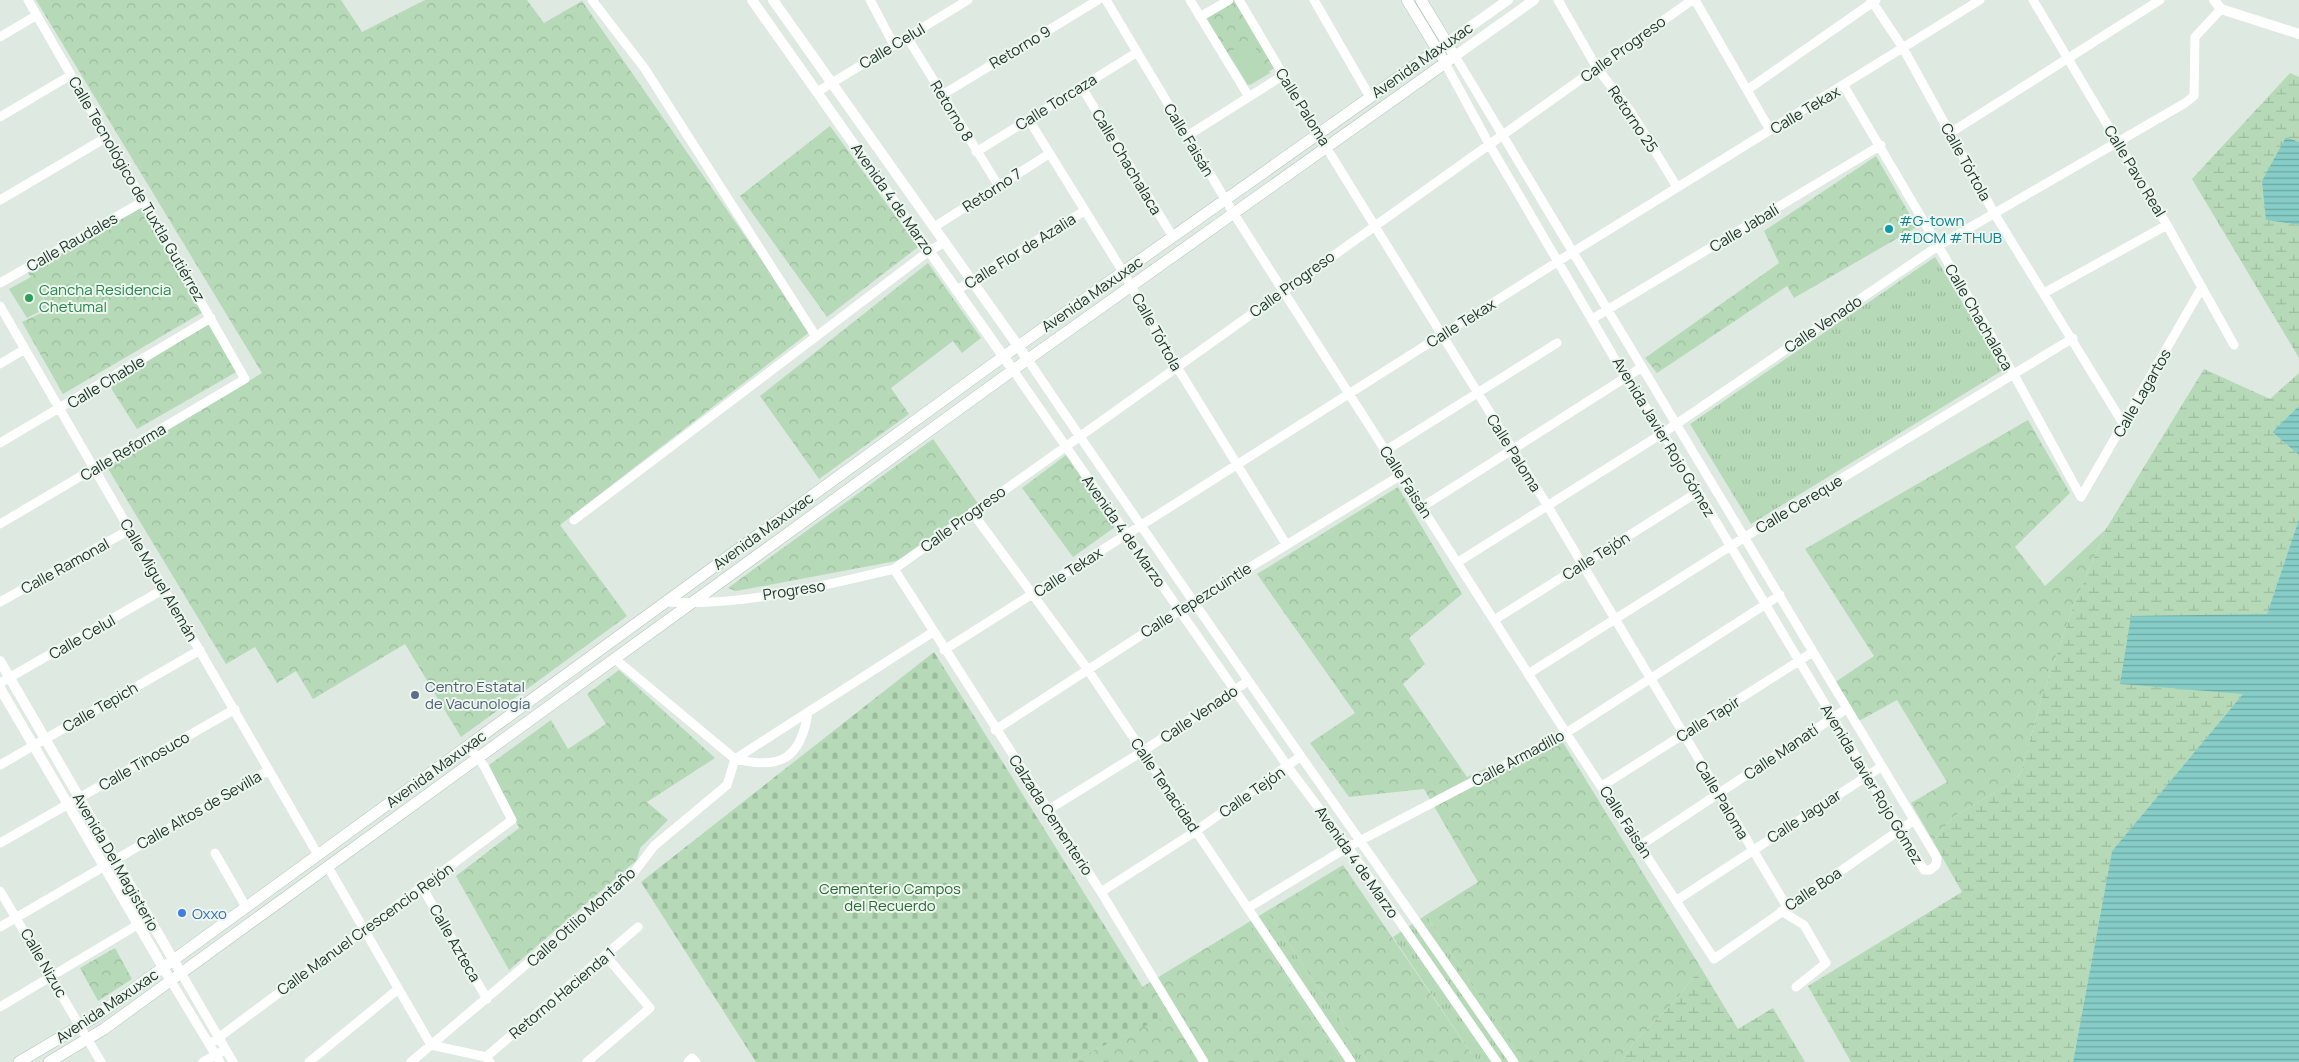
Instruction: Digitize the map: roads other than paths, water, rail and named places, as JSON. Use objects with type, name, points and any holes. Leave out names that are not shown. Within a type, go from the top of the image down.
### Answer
[{"type":"main road","name":"Avenida Javier Rojo Gómez","points":[[1407,0],[1445,63]]},
{"type":"main road","name":"Avenida Javier Rojo Gómez","points":[[1421,0],[1455,56]]},
{"type":"main road","name":"Avenida Maxuxac","points":[[19,1062],[81,1026],[163,968],[1004,356],[1447,43]]},
{"type":"main road","name":"Avenida Maxuxac","points":[[49,1062],[89,1039],[171,981],[1013,370],[1455,56]]},
{"type":"main road","points":[[1404,74],[1413,86]]},
{"type":"street","name":"Calle Tecnológico de Tuxtla Gutiérrez","points":[[28,0],[245,379]]},
{"type":"street","points":[[592,0],[645,69],[816,336]]},
{"type":"street","name":"Avenida 4 de Marzo","points":[[773,0],[1028,360],[1140,526],[1361,840],[1514,1062]]},
{"type":"street","points":[[870,0],[894,45]]},
{"type":"street","name":"Calle Celul","points":[[817,92],[968,0]]},
{"type":"street","name":"Retorno 9","points":[[942,95],[1098,0]]},
{"type":"street","name":"Calle Faisán","points":[[1106,0],[1234,214],[1566,733],[1714,959]]},
{"type":"street","points":[[1190,0],[1249,97]]},
{"type":"street","points":[[1200,17],[1229,0]]},
{"type":"street","name":"Calle Paloma","points":[[1239,0],[1282,76],[1328,147],[1652,679],[1752,850],[1784,909]]},
{"type":"street","points":[[1314,0],[1370,97]]},
{"type":"street","name":"Avenida Maxuxac","points":[[1447,43],[1508,0]]},
{"type":"street","name":"Avenida Maxuxac","points":[[1455,56],[1534,0]]},
{"type":"street","name":"Retorno 25","points":[[1558,0],[1597,68],[1631,112],[1677,187]]},
{"type":"street","points":[[1693,0],[1770,130]]},
{"type":"street","name":"Calle Progreso","points":[[894,569],[1375,224],[1693,0]]},
{"type":"street","name":"Calle Tekax","points":[[944,650],[1573,252],[1844,86],[1980,0]]},
{"type":"street","name":"Calle Pavo Real","points":[[2033,0],[2167,225],[2234,345]]},
{"type":"street","points":[[1950,132],[2160,0]]},
{"type":"street","points":[[2214,0],[2221,9],[2299,34]]},
{"type":"street","name":"Avenida 4 de Marzo","points":[[756,1],[817,92],[1004,356],[1064,446],[1288,767],[1348,847],[1498,1062]]},
{"type":"street","points":[[1747,90],[1873,1]]},
{"type":"street","name":"Calle Tórtola","points":[[1873,1],[1903,48],[1994,213],[2073,338],[2124,425]]},
{"type":"street","name":"Calle Venado","points":[[1458,562],[1663,434],[1676,423],[1938,246],[2185,103],[2194,96],[2195,36],[2221,9]]},
{"type":"street","points":[[0,37],[37,15]]},
{"type":"street","points":[[1484,16],[1494,29]]},
{"type":"street","name":"Retorno 8","points":[[907,37],[998,185]]},
{"type":"street","name":"Calle Torcaza","points":[[976,152],[1136,53]]},
{"type":"street","name":"Avenida Javier Rojo Gómez","points":[[1445,63],[1489,144],[1626,378],[1663,434],[1899,830],[1924,870],[1930,870],[1936,865],[1937,858],[1455,56]]},
{"type":"street","points":[[0,117],[71,75]]},
{"type":"street","points":[[1187,136],[1282,76]]},
{"type":"street","name":"Calle Chachalaca","points":[[1081,86],[1173,237]]},
{"type":"street","name":"Calle Chachalaca","points":[[1844,86],[2013,373],[2081,498]]},
{"type":"street","name":"Calle Tórtola","points":[[1029,120],[1132,286],[1177,367],[1286,544]]},
{"type":"street","points":[[0,200],[107,137]]},
{"type":"street","name":"Calle Jabalí","points":[[1592,319],[1880,145]]},
{"type":"street","name":"Retorno 7","points":[[934,227],[1049,154]]},
{"type":"street","name":"Calle Raudales","points":[[0,283],[144,201]]},
{"type":"street","name":"Calle Flor de Azalia","points":[[957,290],[1084,211]]},
{"type":"street","points":[[2044,293],[2167,225]]},
{"type":"street","points":[[574,520],[929,251],[945,242]]},
{"type":"street","name":"Calle Lagartos","points":[[2081,498],[2202,287]]},
{"type":"street","name":"Calle Miguel Alemán","points":[[0,306],[129,530],[236,709],[318,855]]},
{"type":"street","name":"Calle Chable","points":[[0,443],[60,410],[211,318]]},
{"type":"street","name":"Calle Cereque","points":[[1528,674],[1616,621],[1730,546],[2073,338]]},
{"type":"street","points":[[1385,451],[1478,394],[1557,342]]},
{"type":"street","points":[[0,364],[25,349]]},
{"type":"street","points":[[1422,506],[1642,367]]},
{"type":"street","name":"Calle Reforma","points":[[0,524],[245,379]]},
{"type":"street","name":"Calle Tepezcuintle","points":[[995,730],[1193,601],[1400,475]]},
{"type":"street","name":"Calle Tejón","points":[[1494,620],[1698,492]]},
{"type":"street","name":"Calle Tenacidad","points":[[972,512],[1088,670],[1351,1062]]},
{"type":"street","name":"Calle Ramonal","points":[[0,602],[129,530]]},
{"type":"street","name":"Progreso","points":[[666,602],[692,603],[827,585],[894,569]]},
{"type":"street","name":"Calzada Cementerio","points":[[894,569],[995,730],[1101,892],[1204,1062]]},
{"type":"street","name":"Calle Celul","points":[[0,683],[164,589]]},
{"type":"street","name":"Calle Armadillo","points":[[1248,908],[1348,847],[1566,733],[1780,596]]},
{"type":"street","points":[[735,759],[744,751],[933,632]]},
{"type":"street","name":"Calle Tepich","points":[[0,765],[200,650]]},
{"type":"street","name":"Calle Tapir","points":[[1602,786],[1813,652]]},
{"type":"street","points":[[615,659],[735,759],[752,764],[773,763],[788,756],[800,745],[805,732],[808,712]]},
{"type":"street","name":"Avenida Del Magisterio","points":[[0,661],[217,1038],[233,1062]]},
{"type":"street","name":"Calle Venado","points":[[1048,810],[1143,751],[1248,681]]},
{"type":"street","name":"Avenida Del Magisterio","points":[[0,688],[163,968],[218,1058]]},
{"type":"street","name":"Calle Tihosuco","points":[[0,843],[236,709]]},
{"type":"street","name":"Calle Manatí","points":[[1640,845],[1846,709]]},
{"type":"street","points":[[468,746],[478,758]]},
{"type":"street","name":"Calle Tejón","points":[[1101,892],[1196,831],[1301,756]]},
{"type":"street","name":"Calle Manuel Crescencio Rejón","points":[[210,1044],[512,820],[478,758]]},
{"type":"street","name":"Calle Otilio Montaño","points":[[411,1062],[488,999],[632,875],[654,846],[727,785],[735,759]]},
{"type":"street","name":"Calle Jaguar","points":[[1677,900],[1881,767]]},
{"type":"street","name":"Calle Altos de Sevilla","points":[[0,927],[269,770]]},
{"type":"street","name":"Calle Boa","points":[[1714,959],[1914,820]]},
{"type":"street","points":[[215,853],[246,907]]},
{"type":"street","points":[[328,867],[397,990],[431,1045],[488,1060]]},
{"type":"street","name":"Calle Azteca","points":[[422,887],[488,999]]},
{"type":"street","name":"Calle Nizuc","points":[[0,891],[102,1062]]},
{"type":"street","points":[[1784,909],[1804,925],[1826,963],[1796,987]]},
{"type":"street","points":[[1400,922],[1411,912]]},
{"type":"street","points":[[0,1007],[149,918]]},
{"type":"street","name":"Retorno Hacienda 1","points":[[488,1060],[638,928]]},
{"type":"street","points":[[587,1062],[650,1008],[606,956]]},
{"type":"street","points":[[1438,977],[1449,968]]},
{"type":"street","points":[[309,1062],[397,990]]},
{"type":"street","points":[[1473,1028],[1484,1019]]},
{"type":"street","points":[[203,1062],[218,1058],[226,1049]]},
{"type":"water","points":[[2286,137],[2299,142],[2299,225],[2266,220],[2262,181]]},
{"type":"water","points":[[2299,406],[2299,455],[2272,432]]},
{"type":"water","points":[[2299,519],[2299,1062],[2073,1062],[2112,851],[2243,694],[2120,684],[2131,616],[2267,614]]},
{"type":"place","name":"#G-town #DCM #THUB","points":[[1889,229]]},
{"type":"place","name":"Cancha Residencia Chetumal","points":[[29,298]]},
{"type":"place","name":"Centro Estatal de Vacunología","points":[[415,695]]},
{"type":"place","name":"Oxxo","points":[[182,913]]},
{"type":"park label","name":"Cementerio Campos del Recuerdo","points":[[890,896]]}]
